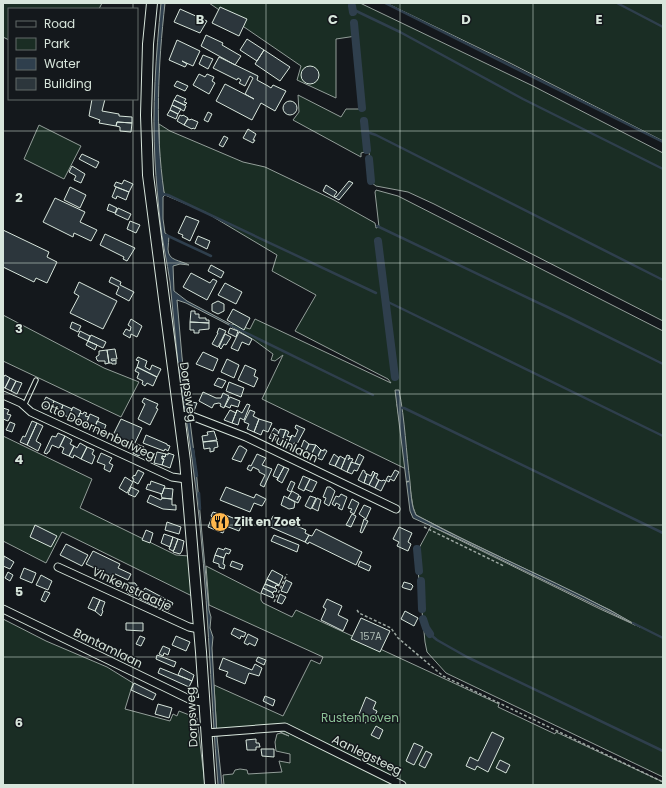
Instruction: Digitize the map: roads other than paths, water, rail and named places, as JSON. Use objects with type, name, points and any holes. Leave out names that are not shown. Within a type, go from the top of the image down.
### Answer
[{"type":"street","name":"Dorpsweg","points":[[152,3],[147,58],[146,127],[148,174],[186,479],[205,702],[212,732],[210,785]]},
{"type":"street","name":"Otto Doornenbalweg","points":[[3,395],[24,406],[31,412],[172,477],[186,479]]},
{"type":"street","name":"Tuinlaan","points":[[179,416],[189,415],[246,437],[396,509]]},
{"type":"street","name":"Vinkenstraatje","points":[[58,567],[188,627],[199,629]]},
{"type":"street","name":"Bantamlaan","points":[[3,609],[193,701],[205,702]]},
{"type":"street","name":"Aanlegsteeg","points":[[212,732],[285,727],[402,785]]},
{"type":"lane","points":[[24,406],[36,380]]},
{"type":"water","points":[[161,3],[165,3],[158,98],[159,145],[165,195],[163,197],[163,219],[165,233],[169,236],[168,249],[170,256],[175,260],[189,265],[180,264],[173,266],[174,291],[187,301],[232,325],[231,326],[186,303],[177,300],[182,357],[196,469],[209,610],[211,617],[210,628],[213,637],[212,648],[217,737],[222,785],[218,785],[206,601],[196,490],[178,364],[170,282],[161,228],[156,175],[154,101]]},
{"type":"water","points":[[395,390],[399,390],[401,401],[413,507],[416,515],[444,530],[585,597],[640,627],[413,518],[410,511]]},
{"type":"waterway","points":[[385,3],[663,142]]},
{"type":"waterway","points":[[617,3],[663,27]]},
{"type":"waterway","points":[[352,6],[353,12]]},
{"type":"waterway","points":[[352,9],[400,32],[523,99],[663,169]]},
{"type":"waterway","points":[[354,23],[362,108]]},
{"type":"waterway","points":[[364,121],[367,150]]},
{"type":"waterway","points":[[365,132],[376,135],[663,280]]},
{"type":"waterway","points":[[369,159],[371,181]]},
{"type":"waterway","points":[[163,194],[168,195],[376,293]]},
{"type":"waterway","points":[[377,226],[663,364]]},
{"type":"waterway","points":[[166,235],[211,256]]},
{"type":"waterway","points":[[378,241],[395,377]]},
{"type":"waterway","points":[[386,301],[663,436]]},
{"type":"waterway","points":[[230,325],[373,395]]},
{"type":"waterway","points":[[400,408],[404,408],[663,533]]},
{"type":"waterway","points":[[193,449],[197,476]]},
{"type":"waterway","points":[[199,493],[200,509]]},
{"type":"waterway","points":[[417,549],[419,571]]},
{"type":"waterway","points":[[421,581],[422,609]]},
{"type":"waterway","points":[[423,619],[430,634]]},
{"type":"waterway","points":[[633,623],[663,638]]},
{"type":"waterway","points":[[430,634],[437,640],[467,657],[663,751]]},
{"type":"place","name":"Zilt en Zoet","points":[[220,522]]},
{"type":"park label","name":"Rustenhoven","points":[[360,718]]}]
